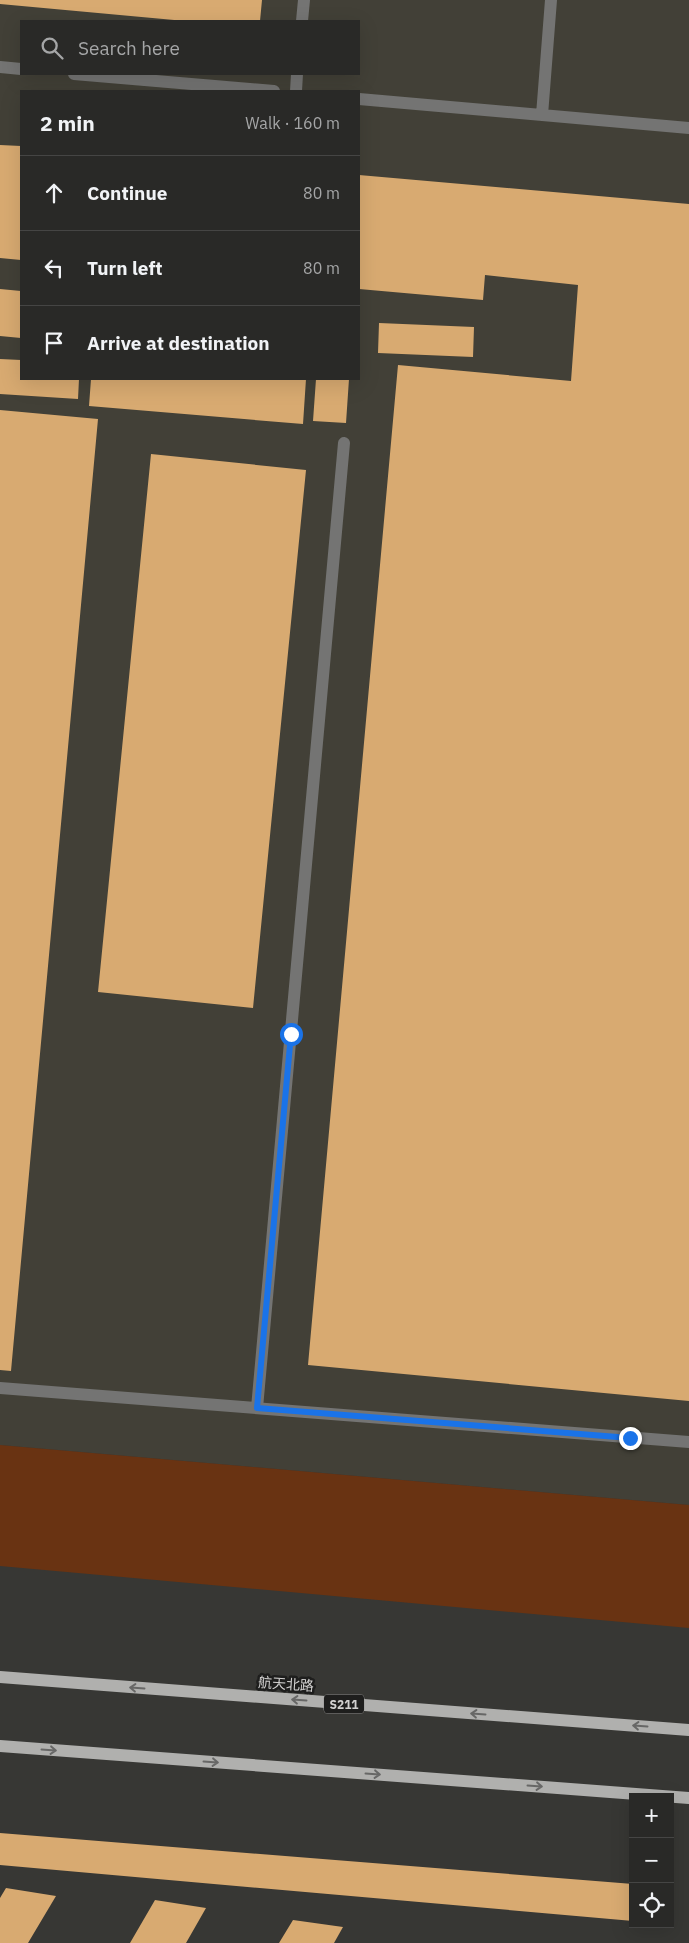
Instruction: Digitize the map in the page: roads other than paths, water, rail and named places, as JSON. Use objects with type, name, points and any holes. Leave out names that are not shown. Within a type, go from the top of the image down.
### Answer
[{"type":"main road","name":"航天北路","points":[[0,1677],[689,1730]]},
{"type":"main road","points":[[0,1746],[689,1798]]},
{"type":"lane","points":[[302,20],[304,0]]},
{"type":"lane","points":[[542,115],[550,0]]},
{"type":"lane","points":[[0,67],[20,69]]},
{"type":"lane","points":[[86,75],[262,90]]},
{"type":"lane","points":[[296,90],[297,75]]},
{"type":"lane","points":[[360,99],[689,128]]},
{"type":"lane","points":[[257,1408],[344,443]]},
{"type":"lane","points":[[0,1388],[689,1442]]}]
